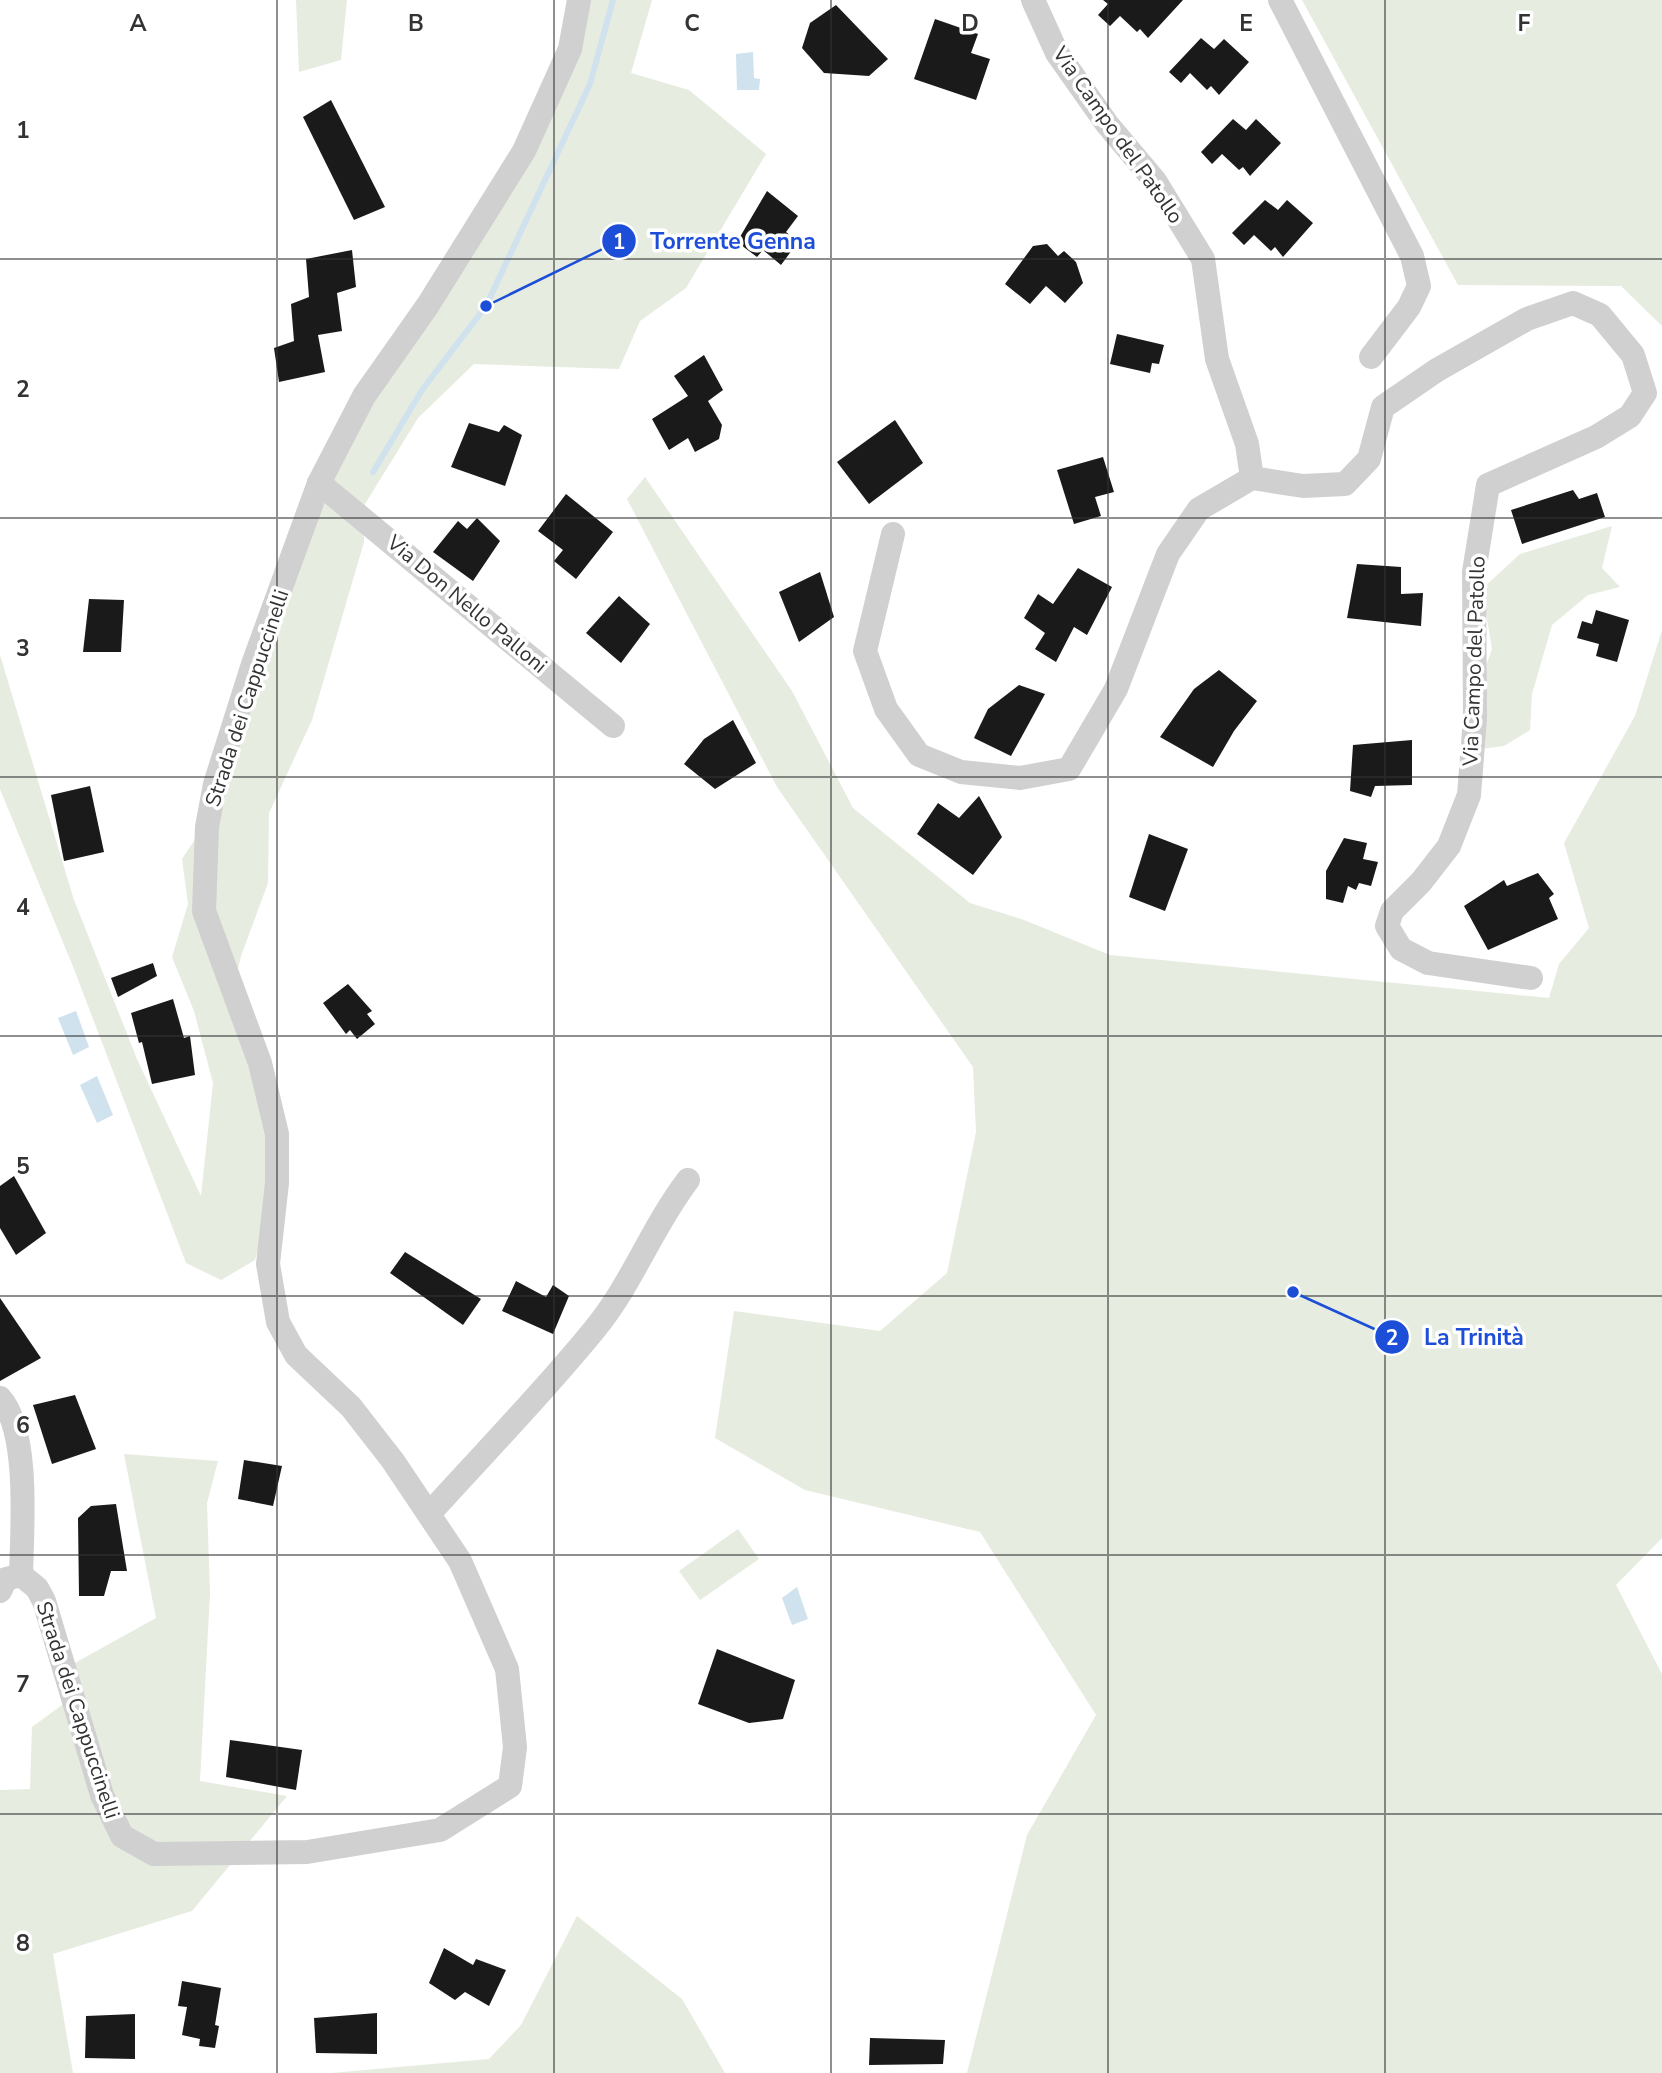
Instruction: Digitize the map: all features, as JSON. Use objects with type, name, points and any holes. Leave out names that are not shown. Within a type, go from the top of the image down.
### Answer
[{"type":"street","name":"Strada dei Cappuccinelli","points":[[21,1575],[37,1588],[44,1601],[102,1795],[122,1836],[154,1854],[307,1852],[440,1830],[510,1786],[515,1747],[507,1669],[460,1561],[393,1461],[351,1408],[296,1355],[278,1322],[268,1264],[277,1183],[277,1134],[260,1063],[204,911],[207,827],[215,784],[253,664],[319,483],[364,396],[428,305],[524,151],[570,49],[579,0]]},
{"type":"street","name":"Via Campo del Patollo","points":[[1033,0],[1057,53],[1107,124],[1156,181],[1203,259],[1217,359],[1247,444],[1252,478],[1303,486],[1345,484],[1369,459],[1383,407],[1437,370],[1527,319],[1573,303],[1600,315],[1633,355],[1645,393],[1630,416],[1596,437],[1488,485],[1475,572],[1475,718],[1469,795],[1449,846],[1421,882],[1392,911],[1387,926],[1401,949],[1428,963],[1531,978]]},
{"type":"street","points":[[1280,0],[1412,256],[1419,286],[1409,307],[1371,357]]},
{"type":"street","points":[[893,534],[865,651],[886,709],[919,755],[961,772],[1020,778],[1069,769],[1116,689],[1168,554],[1199,509],[1252,478]]},
{"type":"street","name":"Via Don Nello Palloni","points":[[319,483],[613,726]]},
{"type":"street","points":[[429,1514],[595,1329],[634,1272],[666,1208],[688,1180]]},
{"type":"street","points":[[0,1398],[9,1410],[17,1437],[22,1483],[21,1575],[6,1579],[0,1591]]},
{"type":"shaded area","points":[[296,0],[347,0],[341,60],[299,72]]},
{"type":"shaded area","points":[[579,0],[652,0],[631,73],[689,90],[766,154],[686,288],[640,321],[619,369],[474,364],[418,418],[365,504],[364,542],[312,720],[269,813],[268,883],[241,956],[233,991],[277,1183],[255,1260],[221,1280],[186,1263],[74,969],[0,789],[0,655],[74,900],[137,1059],[201,1196],[213,1083],[194,1011],[172,957],[188,904],[182,859],[208,820],[319,483],[494,199]]},
{"type":"shaded area","points":[[1302,0],[1662,0],[1662,326],[1621,286],[1458,285]]},
{"type":"shaded area","points":[[645,477],[792,691],[853,808],[970,903],[1024,920],[1110,955],[1549,998],[1559,964],[1589,928],[1564,843],[1635,716],[1662,630],[1662,1538],[1616,1585],[1662,1674],[1662,2073],[967,2073],[1027,1835],[1096,1715],[980,1532],[805,1490],[715,1438],[734,1311],[880,1331],[947,1273],[976,1132],[973,1067],[777,787],[627,499]]},
{"type":"shaded area","points":[[1612,526],[1602,568],[1620,587],[1588,595],[1552,625],[1532,694],[1530,730],[1504,746],[1472,750],[1475,697],[1492,649],[1482,589],[1520,554]]},
{"type":"shaded area","points":[[124,1454],[218,1461],[207,1503],[210,1593],[200,1781],[287,1796],[192,1911],[53,1954],[73,2073],[0,2073],[0,1790],[30,1789],[32,1727],[73,1697],[64,1669],[156,1618]]},
{"type":"shaded area","points":[[738,1529],[759,1559],[700,1600],[679,1571]]},
{"type":"shaded area","points":[[577,1916],[682,1999],[725,2073],[331,2073],[489,2059],[521,2025]]},
{"type":"water","points":[[753,52],[754,78],[760,79],[759,90],[737,90],[736,54]]},
{"type":"water","points":[[76,1011],[89,1047],[73,1055],[58,1018]]},
{"type":"water","points":[[97,1076],[113,1115],[97,1123],[80,1085]]},
{"type":"water","points":[[797,1587],[808,1619],[792,1625],[782,1598]]},
{"type":"building","points":[[1103,0],[1183,0],[1148,38],[1140,29],[1137,32],[1120,16],[1110,26],[1098,15],[1108,4]]},
{"type":"building","points":[[836,5],[888,59],[869,76],[824,73],[802,48],[810,23]]},
{"type":"building","points":[[935,19],[978,34],[971,53],[990,59],[976,100],[914,79]]},
{"type":"building","points":[[1201,38],[1214,49],[1224,39],[1249,62],[1219,95],[1211,86],[1207,90],[1190,73],[1181,83],[1169,72]]},
{"type":"building","points":[[331,100],[385,207],[354,220],[303,117]]},
{"type":"building","points":[[1233,119],[1246,130],[1256,119],[1281,143],[1250,176],[1243,167],[1239,170],[1222,154],[1212,164],[1201,152]]},
{"type":"building","points":[[767,191],[798,216],[786,232],[798,242],[781,265],[763,250],[757,257],[737,242]]},
{"type":"building","points":[[1265,200],[1278,210],[1287,200],[1313,223],[1283,257],[1275,247],[1271,251],[1254,235],[1244,245],[1232,233]]},
{"type":"building","points":[[1047,244],[1058,256],[1064,251],[1076,262],[1083,283],[1065,303],[1046,286],[1030,304],[1005,284],[1033,246]]},
{"type":"building","points":[[352,250],[356,287],[337,293],[342,331],[318,335],[325,372],[279,382],[274,348],[294,341],[291,304],[309,297],[306,259]]},
{"type":"building","points":[[1117,334],[1164,345],[1159,364],[1152,363],[1150,373],[1110,364]]},
{"type":"building","points":[[704,355],[723,390],[708,401],[722,425],[719,439],[695,452],[688,438],[669,450],[652,419],[688,396],[674,376]]},
{"type":"building","points":[[895,420],[923,463],[869,504],[837,462]]},
{"type":"building","points":[[469,423],[499,432],[504,425],[522,435],[505,486],[451,467]]},
{"type":"building","points":[[1103,457],[1114,492],[1095,497],[1101,516],[1074,524],[1057,470]]},
{"type":"building","points":[[1573,490],[1579,499],[1597,493],[1605,517],[1522,544],[1511,510]]},
{"type":"building","points":[[566,494],[613,532],[576,579],[554,561],[563,550],[538,531]]},
{"type":"building","points":[[477,518],[500,541],[473,581],[433,552],[458,521],[467,529]]},
{"type":"building","points":[[1357,564],[1401,567],[1401,594],[1423,593],[1421,626],[1347,618]]},
{"type":"building","points":[[1078,568],[1112,587],[1087,635],[1074,627],[1056,662],[1035,649],[1045,633],[1024,618],[1038,594],[1053,604]]},
{"type":"building","points":[[820,572],[834,617],[799,642],[779,592]]},
{"type":"building","points":[[619,596],[650,624],[621,663],[586,633]]},
{"type":"building","points":[[89,599],[124,600],[121,652],[83,652]]},
{"type":"building","points":[[1596,610],[1629,620],[1617,662],[1596,656],[1599,644],[1577,638],[1582,621],[1592,624]]},
{"type":"building","points":[[1219,670],[1257,701],[1234,731],[1213,767],[1160,737],[1194,689]]},
{"type":"building","points":[[1019,685],[1045,694],[1011,756],[974,738],[988,709]]},
{"type":"building","points":[[733,720],[756,763],[715,789],[684,764],[704,739]]},
{"type":"building","points":[[1412,740],[1412,785],[1375,786],[1371,797],[1350,791],[1353,745]]},
{"type":"building","points":[[90,786],[104,852],[64,861],[51,795]]},
{"type":"building","points":[[979,796],[1002,837],[973,875],[917,834],[938,803],[959,818]]},
{"type":"building","points":[[1149,834],[1188,849],[1165,911],[1129,897]]},
{"type":"building","points":[[1344,838],[1367,843],[1363,859],[1378,862],[1371,886],[1359,883],[1356,890],[1348,886],[1343,903],[1326,899],[1326,871]]},
{"type":"building","points":[[1538,873],[1554,894],[1549,898],[1558,919],[1488,950],[1464,906],[1504,880],[1507,886]]},
{"type":"building","points":[[153,963],[157,976],[118,997],[111,978]]},
{"type":"building","points":[[348,984],[372,1011],[367,1014],[375,1024],[357,1039],[350,1030],[346,1034],[323,1003]]},
{"type":"building","points":[[173,999],[184,1038],[190,1036],[195,1075],[152,1084],[142,1042],[139,1043],[131,1013]]},
{"type":"building","points":[[14,1176],[46,1233],[16,1255],[0,1228],[0,1186]]},
{"type":"building","points":[[405,1252],[481,1299],[463,1325],[390,1273]]},
{"type":"building","points":[[516,1281],[546,1297],[553,1285],[569,1296],[553,1334],[502,1311]]},
{"type":"building","points":[[0,1298],[41,1358],[0,1381]]},
{"type":"building","points":[[75,1395],[96,1449],[52,1464],[33,1405]]},
{"type":"building","points":[[244,1460],[282,1466],[273,1506],[238,1499]]},
{"type":"building","points":[[116,1504],[127,1571],[111,1571],[104,1596],[79,1596],[78,1518],[91,1506]]},
{"type":"building","points":[[717,1649],[795,1680],[783,1719],[749,1723],[698,1704]]},
{"type":"building","points":[[230,1740],[302,1750],[296,1790],[226,1777]]},
{"type":"building","points":[[444,1948],[473,1965],[476,1959],[506,1970],[489,2006],[465,1992],[455,2000],[429,1983]]},
{"type":"building","points":[[182,1981],[221,1988],[215,2025],[219,2026],[215,2048],[199,2046],[200,2039],[182,2035],[187,2007],[178,2006]]},
{"type":"building","points":[[377,2013],[377,2054],[316,2053],[314,2018]]},
{"type":"building","points":[[135,2014],[135,2059],[85,2058],[86,2016]]},
{"type":"building","points":[[870,2038],[945,2040],[943,2064],[869,2065]]},
{"type":"waterway","points":[[373,472],[422,390],[486,306],[590,84],[613,0]]},
{"type":"place","name":"Torrente Genna","points":[[486,306]]},
{"type":"place","name":"La Trinità","points":[[1293,1292]]}]
